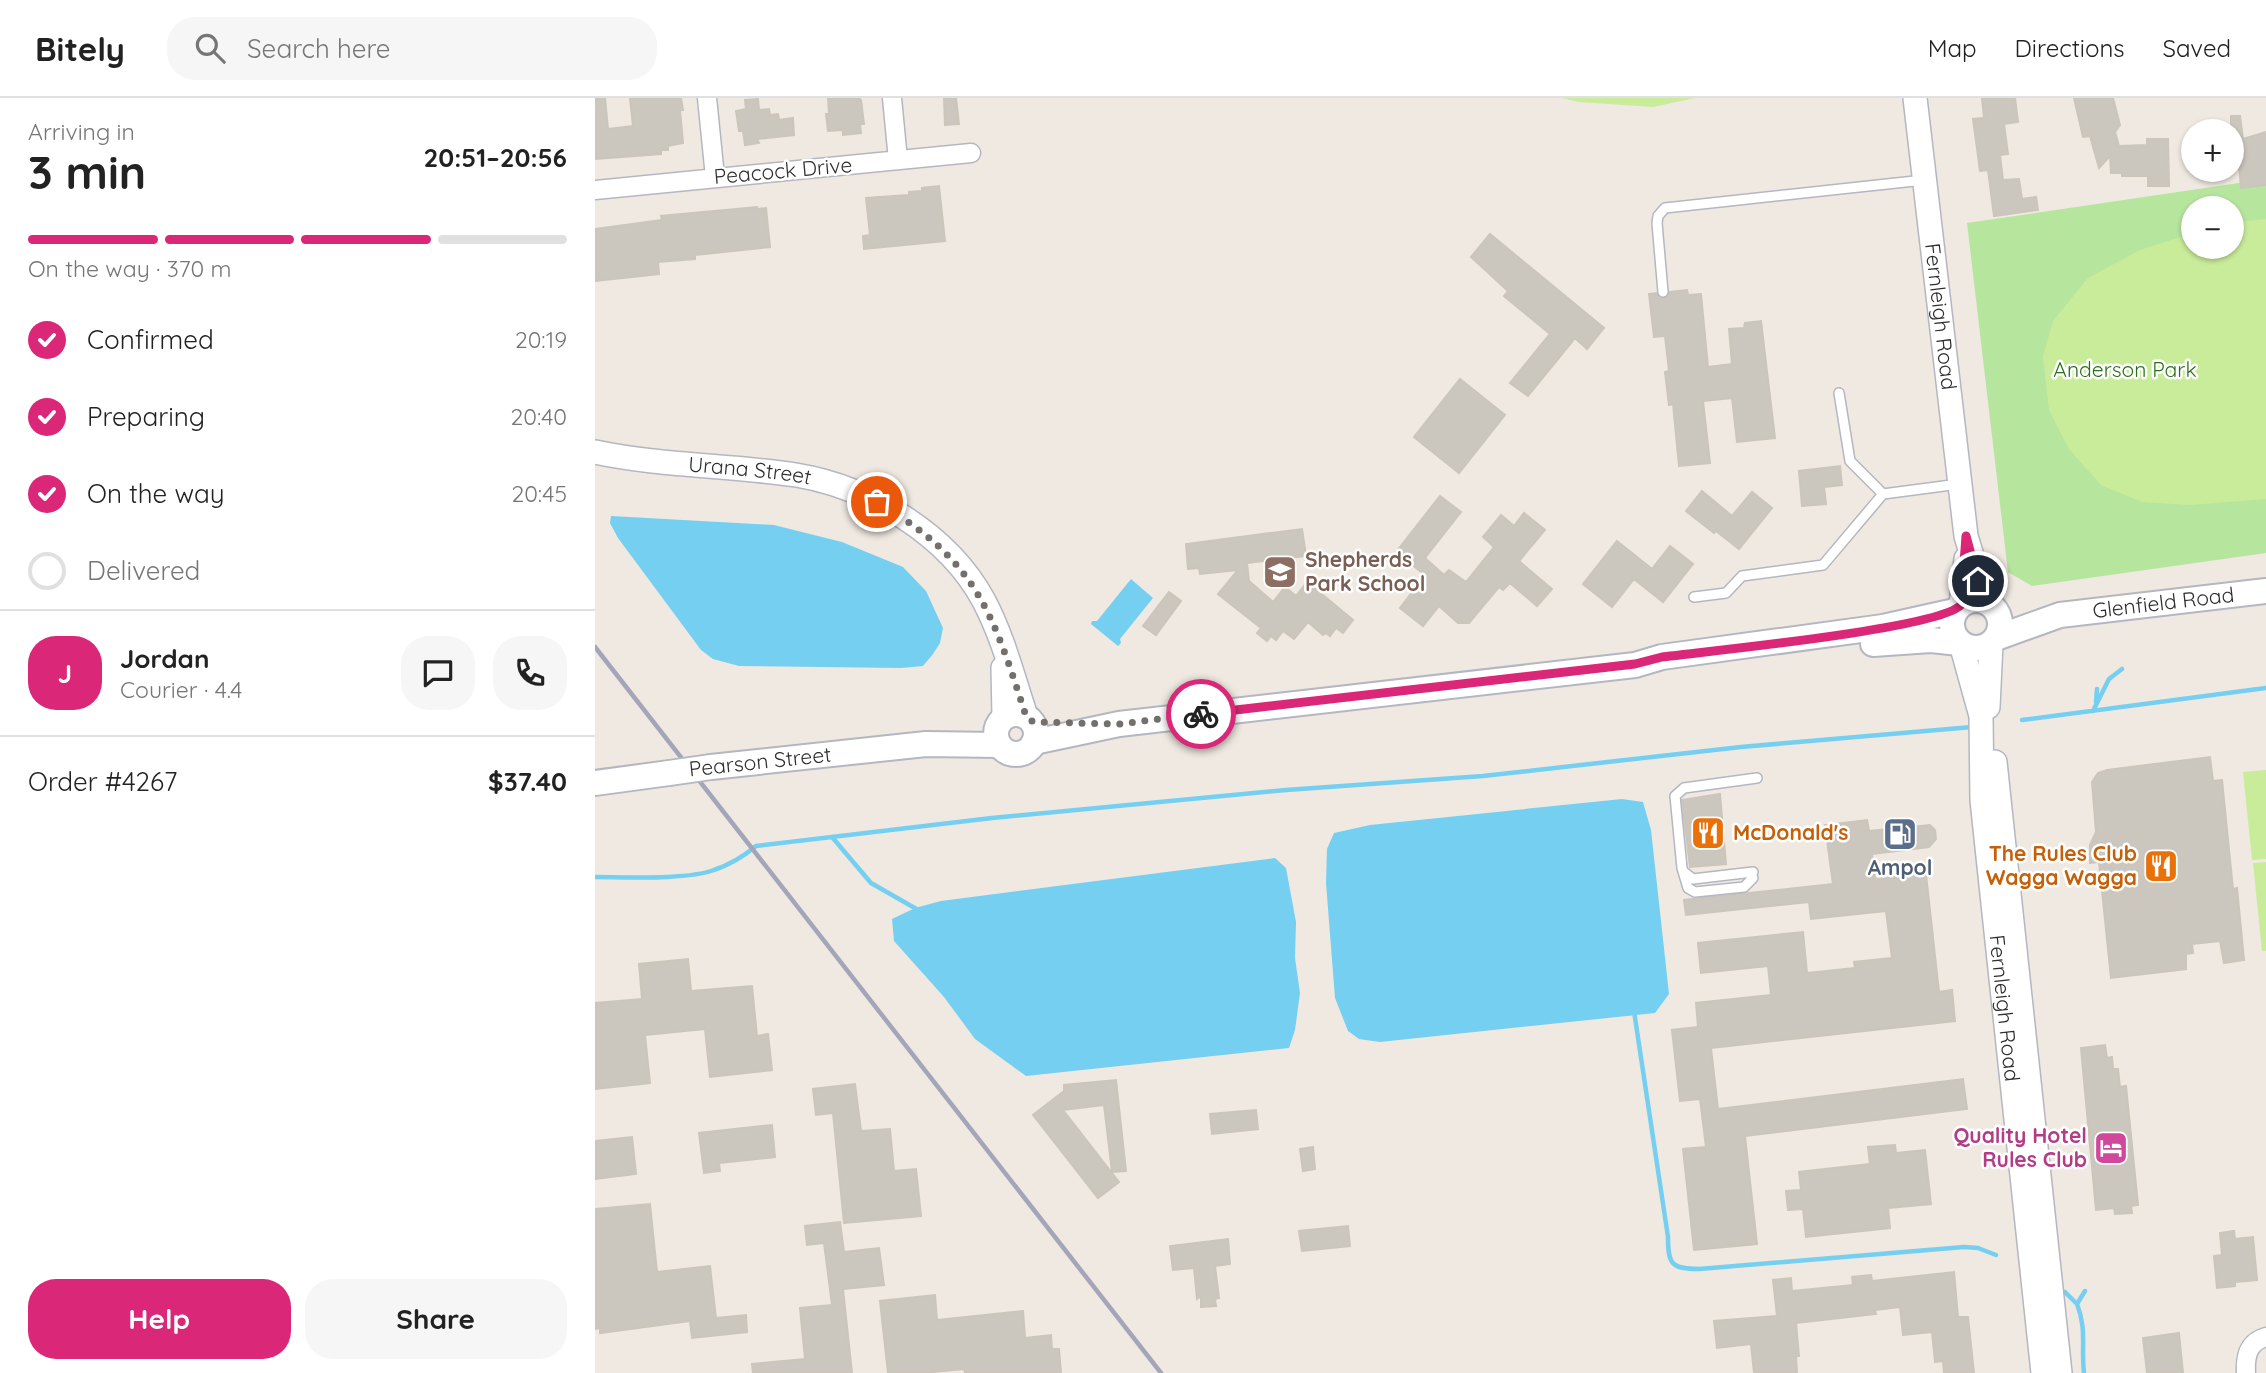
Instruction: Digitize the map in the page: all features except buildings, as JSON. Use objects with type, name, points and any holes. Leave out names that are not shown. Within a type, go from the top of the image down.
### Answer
[{"type":"main road","name":"Glenfield Road","points":[[1990,605],[2060,615],[2266,592]]},
{"type":"main road","points":[[1969,601],[1990,605],[2000,622],[1993,641],[1975,649],[1960,643],[1952,628],[1958,608],[1969,601]]},
{"type":"main road","name":"Pearson Street","points":[[595,783],[711,767],[926,744],[1016,728],[1119,724],[1635,664],[1662,657],[1883,627],[1958,608]]},
{"type":"main road","name":"Glenfield Road","points":[[1993,641],[2060,615]]},
{"type":"main road","name":"Pearson Street","points":[[1635,664],[1664,667],[1906,640],[1960,643]]},
{"type":"street","points":[[706,98],[715,177]]},
{"type":"street","points":[[892,98],[898,160]]},
{"type":"street","name":"Fernleigh Road","points":[[1915,98],[1966,536],[1990,605]]},
{"type":"street","name":"Peacock Drive","points":[[595,190],[971,153]]},
{"type":"street","name":"Urana Street","points":[[595,452],[659,463],[795,475],[828,482],[863,494],[916,526],[953,559],[983,600],[1002,642],[1016,728]]},
{"type":"street","name":"Fernleigh Road","points":[[1958,608],[1966,536]]},
{"type":"street","name":"Fernleigh Road","points":[[1993,641],[1987,698],[2060,1373]]},
{"type":"street","name":"Fernleigh Road","points":[[1960,643],[1981,716],[1982,800],[2043,1373]]},
{"type":"street","points":[[2246,1373],[2247,1352],[2252,1344],[2266,1337]]},
{"type":"lane","points":[[1663,292],[1657,223],[1658,216],[1665,208],[1925,180]]},
{"type":"lane","points":[[1839,393],[1850,461],[1883,494]]},
{"type":"lane","points":[[1694,597],[1726,593],[1742,576],[1822,565],[1883,494],[1959,484]]},
{"type":"lane","points":[[1683,870],[1693,879],[1753,875],[1744,887],[1695,892],[1688,888],[1683,870],[1675,796],[1683,788],[1757,778]]},
{"type":"green space","points":[[1562,98],[1695,98],[1653,107],[1579,102]]},
{"type":"green space","name":"Anderson Park","points":[[2266,179],[2266,553],[2032,586],[2008,572],[1967,223]]},
{"type":"green space","points":[[2266,219],[2266,499],[2190,505],[2142,502],[2101,485],[2069,449],[2049,410],[2043,357],[2053,321],[2088,278],[2140,250],[2181,237],[2181,259],[2244,259],[2244,222]]},
{"type":"green space","points":[[2266,770],[2266,859],[2252,860],[2243,772]]},
{"type":"green space","points":[[2266,862],[2266,951],[2262,951],[2253,863]]},
{"type":"water","points":[[611,516],[774,525],[842,542],[903,567],[926,591],[943,628],[940,643],[923,666],[901,668],[739,666],[713,659],[701,650],[618,538],[610,523]]},
{"type":"water","points":[[1131,579],[1153,598],[1120,639],[1118,646],[1091,624],[1092,621],[1097,621]]},
{"type":"water","points":[[1622,799],[1643,802],[1651,830],[1669,994],[1655,1013],[1380,1042],[1359,1039],[1348,1031],[1335,998],[1326,883],[1327,849],[1334,833],[1370,825]]},
{"type":"water","points":[[1275,858],[1286,868],[1296,922],[1295,958],[1300,993],[1295,1030],[1289,1048],[1026,1076],[975,1039],[944,997],[894,941],[892,919],[915,908],[941,901]]},
{"type":"waterway","points":[[2093,711],[2109,679],[2122,669]]},
{"type":"waterway","points":[[2022,720],[2266,688]]},
{"type":"waterway","points":[[2096,702],[2097,689]]},
{"type":"waterway","points":[[595,877],[656,877],[703,873],[725,866],[756,846],[992,818],[1286,790],[1483,776],[1741,747],[1972,727]]},
{"type":"waterway","points":[[832,837],[871,883],[920,911]]},
{"type":"waterway","points":[[1634,1011],[1670,1259],[1677,1266],[1699,1269],[1964,1247],[1978,1248],[1996,1255]]},
{"type":"waterway","points":[[2065,1292],[2077,1304],[2085,1291]]},
{"type":"waterway","points":[[2077,1304],[2083,1330],[2084,1373]]},
{"type":"railway","points":[[595,647],[1161,1373]]},
{"type":"way so far","points":[[877,502],[916,526],[953,559],[968,578],[993,620],[1026,716],[1033,722],[1119,724],[1201,714]]},
{"type":"place","name":"Shepherds Park School","points":[[1280,572]]},
{"type":"place","name":"McDonald's","points":[[1708,833]]},
{"type":"place","name":"Ampol","points":[[1900,834]]},
{"type":"place","name":"The Rules Club Wagga Wagga","points":[[2161,866]]},
{"type":"place","name":"Quality Hotel Rules Club","points":[[2111,1148]]},
{"type":"route","points":[[1201,714],[1635,664],[1662,657],[1841,634],[1916,621],[1955,611],[1961,605],[1966,536],[1978,581]]}]
